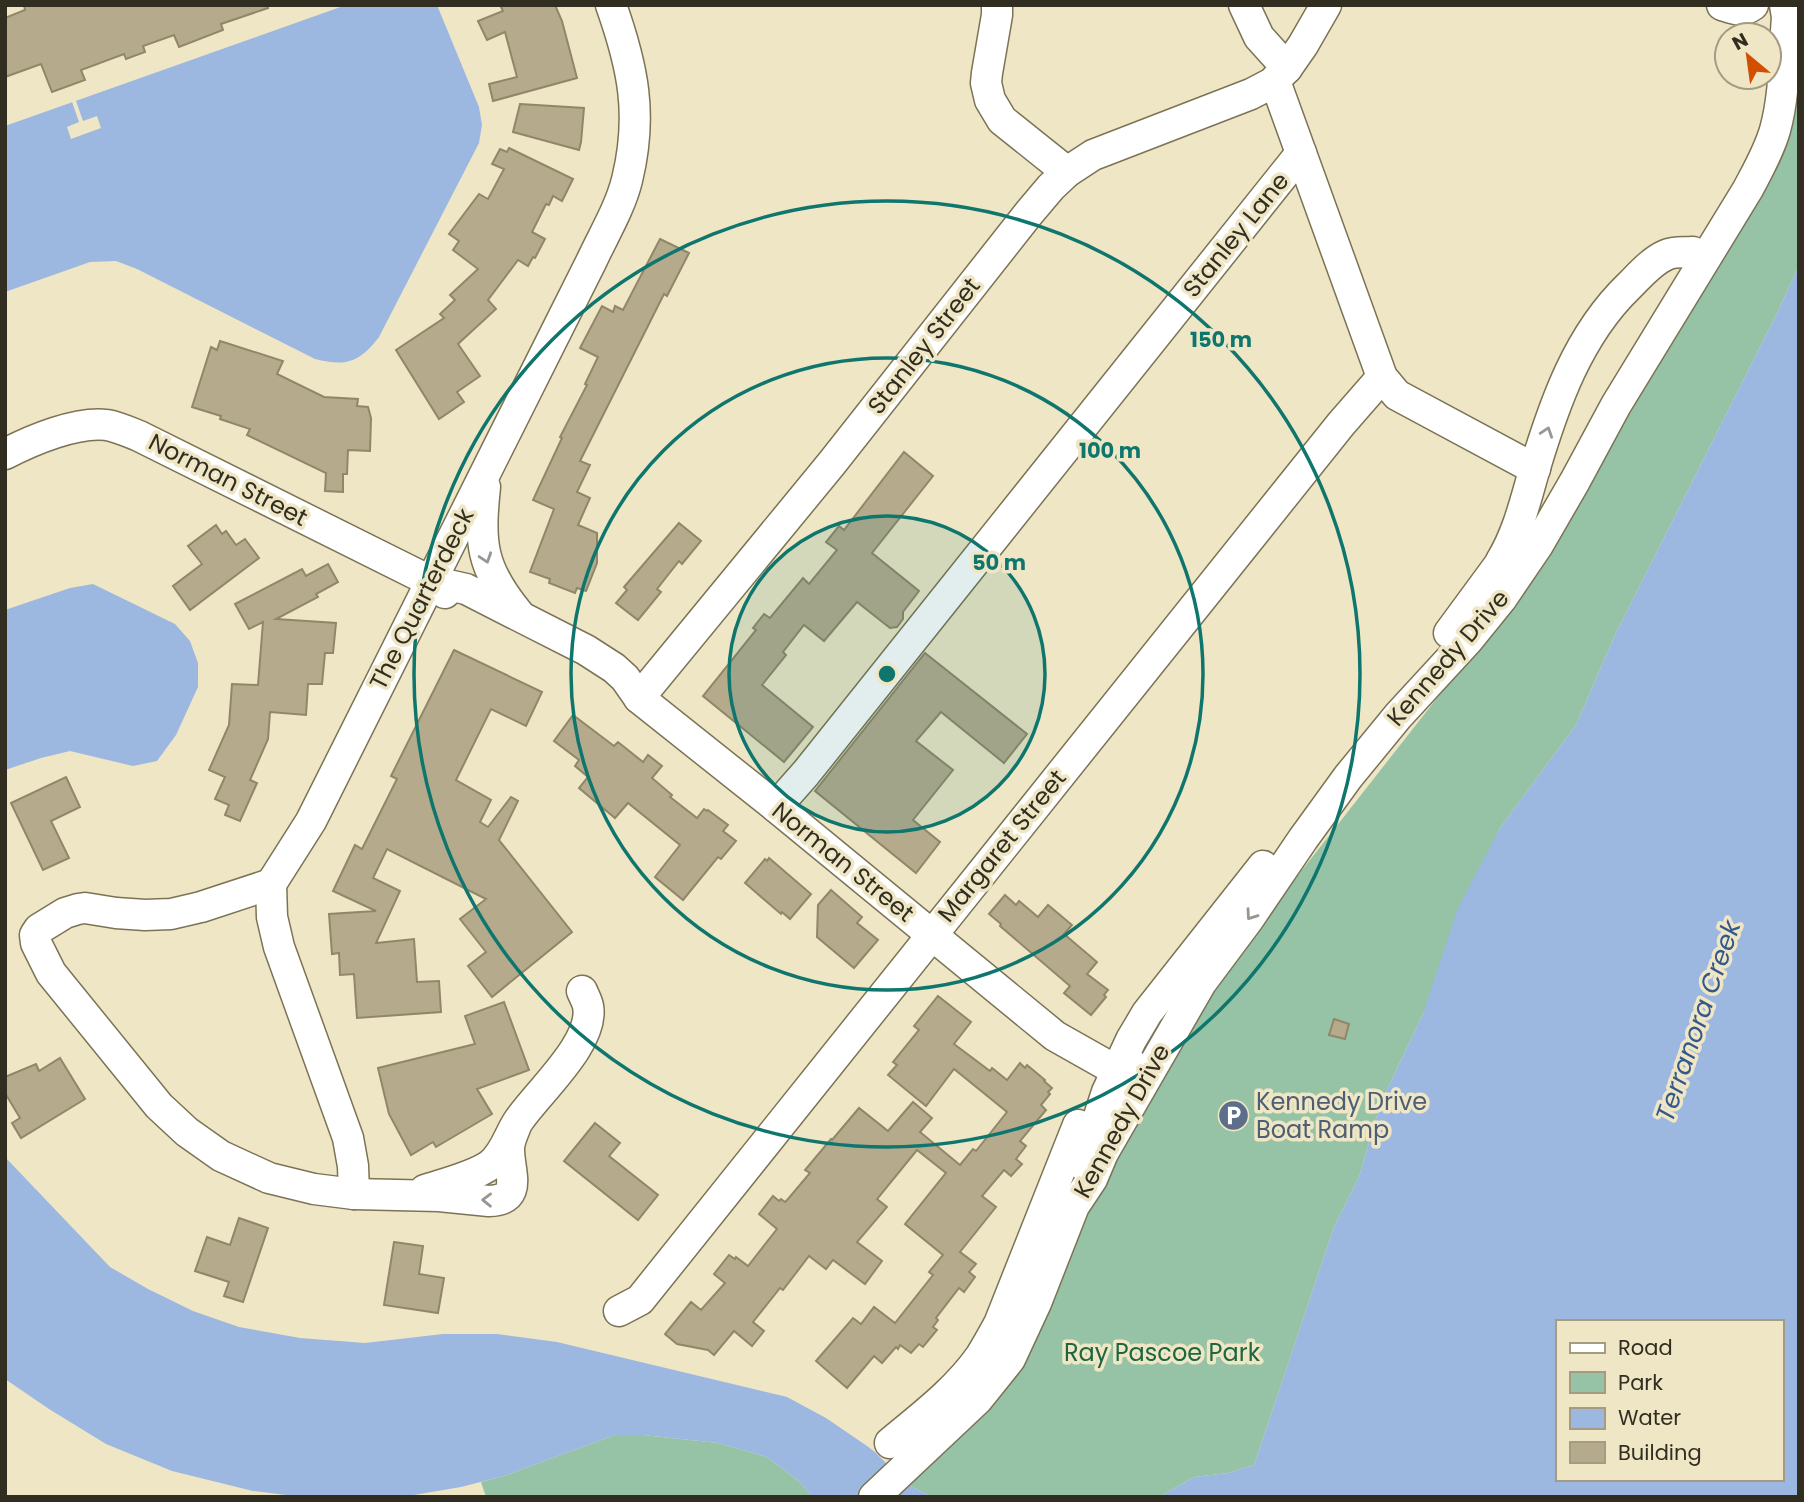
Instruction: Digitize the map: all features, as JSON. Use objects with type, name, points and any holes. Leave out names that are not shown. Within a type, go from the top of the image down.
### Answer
[{"type":"street","name":"The Quarterdeck","points":[[271,884],[311,821],[592,260],[626,183],[635,141],[634,84],[611,5]]},
{"type":"street","points":[[997,5],[986,73],[990,100],[1002,120],[1067,172]]},
{"type":"street","points":[[1244,5],[1281,74],[1301,153],[1382,377],[1397,395],[1535,469]]},
{"type":"street","points":[[1281,74],[1313,29],[1326,5]]},
{"type":"street","points":[[1722,5],[1739,11],[1754,5]]},
{"type":"street","name":"Kennedy Drive","points":[[874,1497],[899,1454],[978,1399],[1010,1359],[1036,1303],[1074,1206],[1087,1148],[1107,1092],[1110,1067],[1147,1013],[1500,566],[1555,484],[1736,184],[1751,154],[1763,124],[1770,90],[1777,5]]},
{"type":"street","name":"Kennedy Drive","points":[[1074,1206],[1092,1179],[1103,1153],[1201,983],[1348,777],[1502,598],[1576,481],[1616,405],[1763,160],[1774,131],[1781,100],[1787,17],[1785,5]]},
{"type":"street","name":"Stanley Street","points":[[639,698],[832,463],[1051,187],[1067,172],[1105,149],[1244,97],[1268,86],[1281,74]]},
{"type":"street","name":"Stanley Lane","points":[[776,807],[815,762],[1301,153]]},
{"type":"street","points":[[1485,585],[1516,533],[1564,384],[1596,326],[1623,292],[1661,257],[1672,253],[1693,252]]},
{"type":"street","name":"Margaret Street","points":[[619,1311],[640,1300],[1341,424],[1382,377]]},
{"type":"street","name":"Norman Street","points":[[9,450],[70,428],[85,425],[115,426],[430,581],[458,604],[639,698]]},
{"type":"street","points":[[488,466],[482,517],[482,546],[487,565],[507,600],[521,616]]},
{"type":"street","name":"Norman Street","points":[[430,581],[466,589],[586,650],[614,668],[639,698],[932,934],[1055,1037],[1110,1067]]},
{"type":"street","points":[[354,1194],[353,1166],[345,1128],[279,947],[272,917],[271,884],[171,914],[145,915],[78,909],[65,913],[39,929],[35,935],[36,943],[51,973],[159,1106],[187,1132],[221,1156],[269,1178],[314,1189],[354,1194],[397,1194],[489,1201],[504,1199],[510,1194],[512,1185],[509,1145],[514,1128],[580,1041],[588,1013],[582,991]]},
{"type":"street","points":[[899,1454],[939,1401],[979,1358],[999,1324],[1069,1145],[1110,1067],[1125,1072],[1131,1069],[1174,1001],[1196,975],[1223,952]]},
{"type":"green space","name":"Ray Pascoe Park","points":[[1799,5],[1799,266],[1615,635],[1576,725],[1500,828],[1423,1014],[1381,1102],[1359,1177],[1334,1227],[1254,1465],[1228,1473],[1194,1477],[1159,1497],[932,1497],[907,1484],[1110,1152],[1199,1000],[1272,903],[1288,888],[1448,684],[1496,631],[1504,611],[1523,584],[1539,570],[1702,285],[1753,205],[1779,91],[1783,91],[1783,75]]},
{"type":"green space","points":[[615,1435],[643,1435],[718,1443],[767,1457],[800,1482],[812,1497],[486,1497],[481,1482]]},
{"type":"water","points":[[346,5],[437,5],[479,107],[482,125],[479,143],[379,337],[365,352],[344,362],[315,359],[137,269],[116,261],[90,262],[5,292],[5,126]]},
{"type":"water","name":"Terranora Creek","points":[[1799,266],[1799,1497],[1159,1497],[1194,1477],[1228,1473],[1254,1465],[1334,1227],[1359,1177],[1381,1102],[1423,1014],[1458,908],[1500,828],[1576,725],[1615,635]]},
{"type":"water","points":[[93,584],[175,624],[190,641],[198,663],[198,687],[176,735],[157,761],[133,766],[70,751],[5,770],[5,610],[70,588]]},
{"type":"water","points":[[5,1157],[110,1267],[193,1311],[239,1327],[300,1338],[365,1343],[443,1334],[497,1334],[557,1342],[787,1397],[826,1418],[867,1446],[907,1484],[932,1497],[812,1497],[800,1482],[767,1457],[718,1443],[643,1435],[615,1435],[504,1476],[461,1487],[392,1497],[302,1497],[253,1491],[172,1471],[106,1444],[5,1379]]},
{"type":"pier","points":[[75,98],[83,121],[97,116],[101,128],[71,139],[67,127],[79,122],[71,99]]},
{"type":"building","points":[[24,5],[267,5],[268,8],[221,24],[223,30],[179,47],[174,35],[143,46],[145,52],[126,59],[124,54],[81,70],[85,80],[52,92],[41,64],[5,77],[5,18],[25,10]]},
{"type":"building","points":[[500,5],[555,5],[577,78],[493,101],[489,84],[517,77],[505,32],[487,40],[478,21],[503,11]]},
{"type":"building","points":[[520,104],[584,108],[579,150],[513,132]]},
{"type":"building","points":[[509,148],[573,179],[562,201],[553,196],[549,205],[546,204],[532,232],[545,239],[535,258],[533,257],[528,266],[518,260],[488,300],[496,309],[458,344],[480,376],[457,392],[464,402],[439,419],[396,350],[444,318],[440,314],[455,300],[450,295],[478,269],[453,250],[459,241],[449,234],[479,194],[488,199],[504,169],[492,164],[500,149],[507,152]]},
{"type":"building","points":[[660,239],[689,253],[667,296],[664,294],[580,461],[590,465],[577,492],[590,498],[578,525],[597,533],[597,563],[586,591],[577,588],[575,593],[549,583],[550,579],[530,572],[554,509],[533,500],[598,357],[580,348],[602,306],[613,312],[615,306],[623,310]]},
{"type":"building","points":[[220,341],[283,361],[277,374],[324,397],[358,399],[357,406],[368,407],[371,418],[370,451],[348,450],[347,474],[343,474],[343,492],[325,491],[326,473],[247,435],[250,429],[192,407],[211,347],[217,350]]},
{"type":"building","points":[[904,452],[933,476],[872,553],[919,591],[903,612],[903,619],[897,627],[890,628],[857,602],[824,641],[804,625],[783,652],[786,655],[762,685],[813,727],[784,762],[703,696],[756,630],[753,628],[764,614],[770,618],[803,578],[809,584],[837,550],[826,542],[839,526],[844,530]]},
{"type":"building","points":[[679,523],[701,541],[682,564],[679,561],[657,589],[661,592],[638,620],[616,603],[627,590],[624,587]]},
{"type":"building","points":[[216,525],[222,534],[226,531],[236,545],[245,539],[259,558],[190,610],[173,586],[202,564],[188,546]]},
{"type":"building","points":[[328,564],[338,582],[316,594],[318,597],[276,619],[336,623],[333,653],[325,653],[322,684],[308,684],[306,715],[270,712],[268,739],[250,780],[257,783],[240,821],[225,815],[229,805],[215,799],[225,777],[209,770],[229,725],[232,684],[258,685],[263,622],[249,629],[235,604],[302,569],[306,576]]},
{"type":"building","points":[[454,650],[542,692],[526,726],[491,709],[456,780],[491,800],[480,822],[488,827],[511,797],[518,801],[499,840],[572,932],[492,997],[468,966],[486,952],[460,919],[486,899],[387,849],[373,878],[400,891],[376,943],[414,939],[417,982],[439,981],[441,1012],[357,1018],[354,974],[340,975],[339,953],[332,954],[329,914],[376,911],[333,891],[355,845],[362,849],[397,779],[391,776]]},
{"type":"building","points":[[925,653],[1027,734],[1004,763],[941,712],[916,741],[953,770],[913,820],[940,842],[916,873],[815,791]]},
{"type":"building","points":[[573,715],[614,746],[618,742],[643,762],[648,755],[662,766],[652,778],[672,795],[670,797],[697,818],[704,809],[728,825],[723,831],[736,841],[721,859],[718,857],[683,900],[655,877],[680,845],[628,803],[615,818],[579,788],[588,777],[575,766],[579,760],[554,741]]},
{"type":"building","points":[[66,777],[80,807],[51,821],[69,858],[43,870],[11,803]]},
{"type":"building","points":[[769,858],[811,894],[790,919],[745,883],[765,859],[767,861]]},
{"type":"building","points":[[831,890],[862,917],[857,923],[878,940],[854,968],[817,937],[818,905]]},
{"type":"building","points":[[1005,895],[1016,905],[1019,901],[1038,917],[1048,905],[1072,925],[1064,934],[1097,962],[1087,974],[1108,990],[1104,995],[1106,997],[1091,1015],[1064,993],[1070,986],[989,914]]},
{"type":"building","points":[[938,996],[971,1022],[954,1044],[990,1071],[992,1068],[1007,1080],[1020,1063],[1025,1068],[1027,1065],[1052,1088],[1041,1105],[1046,1110],[1020,1141],[1026,1146],[1016,1159],[1022,1164],[1011,1176],[1004,1170],[982,1196],[996,1207],[960,1252],[976,1264],[969,1272],[975,1277],[964,1292],[959,1288],[936,1318],[938,1320],[933,1327],[937,1330],[923,1347],[919,1344],[911,1353],[900,1345],[882,1363],[874,1356],[847,1388],[816,1361],[853,1318],[861,1324],[874,1307],[895,1323],[933,1275],[929,1272],[943,1255],[905,1224],[946,1173],[917,1150],[877,1199],[887,1207],[857,1242],[882,1261],[865,1284],[833,1260],[826,1269],[809,1256],[783,1290],[780,1288],[753,1322],[764,1331],[752,1346],[734,1331],[714,1355],[708,1350],[677,1344],[665,1334],[691,1302],[701,1310],[725,1283],[714,1274],[729,1255],[748,1266],[777,1229],[759,1214],[773,1196],[779,1201],[781,1199],[785,1202],[788,1199],[810,1173],[805,1170],[859,1108],[888,1131],[913,1102],[932,1118],[920,1132],[960,1165],[973,1149],[976,1151],[1007,1112],[954,1069],[926,1106],[888,1075],[897,1065],[893,1062],[919,1030],[914,1026]]},
{"type":"building","points":[[504,1002],[529,1070],[477,1089],[492,1114],[436,1147],[433,1142],[411,1155],[389,1114],[378,1068],[475,1044],[465,1016]]},
{"type":"building","points":[[1334,1019],[1349,1024],[1345,1039],[1329,1035]]},
{"type":"building","points":[[60,1058],[85,1099],[21,1138],[12,1123],[20,1118],[5,1093],[5,1077],[36,1064],[39,1071]]},
{"type":"building","points":[[595,1123],[620,1143],[609,1156],[658,1195],[638,1220],[564,1161]]},
{"type":"building","points":[[239,1218],[268,1228],[243,1302],[224,1296],[229,1282],[195,1271],[207,1237],[230,1245]]},
{"type":"building","points":[[394,1242],[423,1246],[419,1274],[444,1278],[438,1313],[384,1305]]},
{"type":"place","name":"Kennedy Drive Boat Ramp","points":[[1233,1116]]}]
